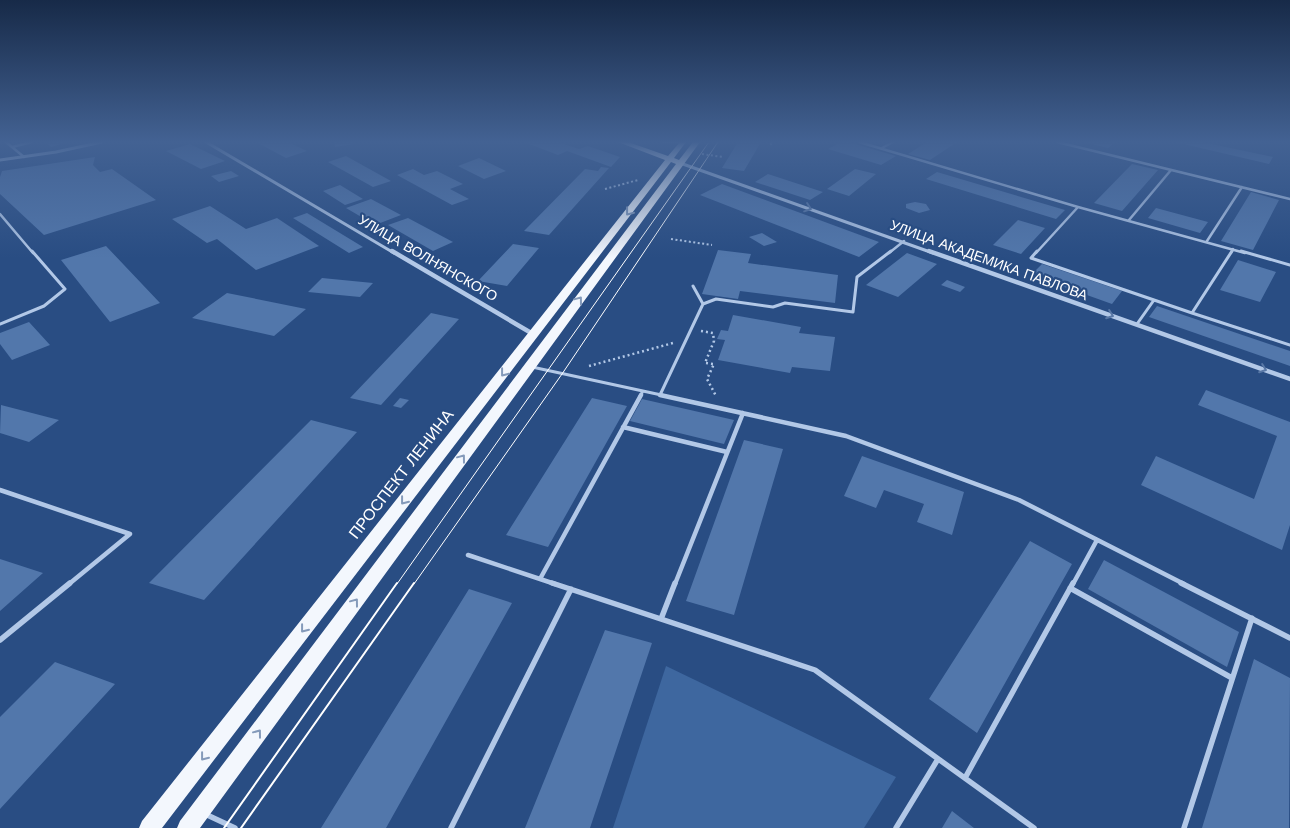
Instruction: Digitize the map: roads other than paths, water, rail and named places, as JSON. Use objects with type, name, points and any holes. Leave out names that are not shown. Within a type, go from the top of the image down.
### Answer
[{"type":"main road","name":"ПРОСПЕКТ ЛЕНИНА","points":[[149,828],[652,181]]},
{"type":"main road","points":[[187,828],[667,181]]},
{"type":"street","name":"УЛИЦА ВОЛНЯНСКОГО","points":[[272,181],[534,334]]},
{"type":"street","name":"УЛИЦА АКАДЕМИКА ПАВЛОВА","points":[[731,181],[1290,378]]},
{"type":"lane","points":[[990,181],[1290,266]]},
{"type":"lane","points":[[1129,220],[1162,181]]},
{"type":"lane","points":[[1215,181],[1290,199]]},
{"type":"lane","points":[[1207,242],[1242,187]]},
{"type":"lane","points":[[1078,207],[1031,258],[1290,346]]},
{"type":"lane","points":[[0,214],[65,288],[58,298],[32,312],[0,324]]},
{"type":"lane","points":[[660,395],[703,304],[716,299],[773,307],[785,303],[853,312],[857,277],[904,241]]},
{"type":"lane","points":[[1192,312],[1233,249]]},
{"type":"lane","points":[[693,286],[703,304]]},
{"type":"lane","points":[[1137,324],[1154,300]]},
{"type":"lane","points":[[529,367],[846,436],[1019,500],[1290,638]]},
{"type":"lane","points":[[540,578],[643,391]]},
{"type":"lane","points":[[661,619],[743,413]]},
{"type":"lane","points":[[623,427],[727,452]]},
{"type":"lane","points":[[0,490],[130,534],[0,640]]},
{"type":"lane","points":[[965,778],[1097,540]]},
{"type":"lane","points":[[468,555],[815,670],[1034,828]]},
{"type":"lane","points":[[1070,588],[1232,678]]},
{"type":"lane","points":[[451,828],[571,589]]},
{"type":"lane","points":[[1184,828],[1252,618]]},
{"type":"lane","points":[[896,828],[938,759]]},
{"type":"lane","points":[[200,811],[234,828]]},
{"type":"tram line","points":[[397,584],[682,181]]},
{"type":"tram line","points":[[414,584],[562,374],[692,181]]},
{"type":"tram line","points":[[224,828],[397,583]]},
{"type":"tram line","points":[[241,828],[414,583]]}]
